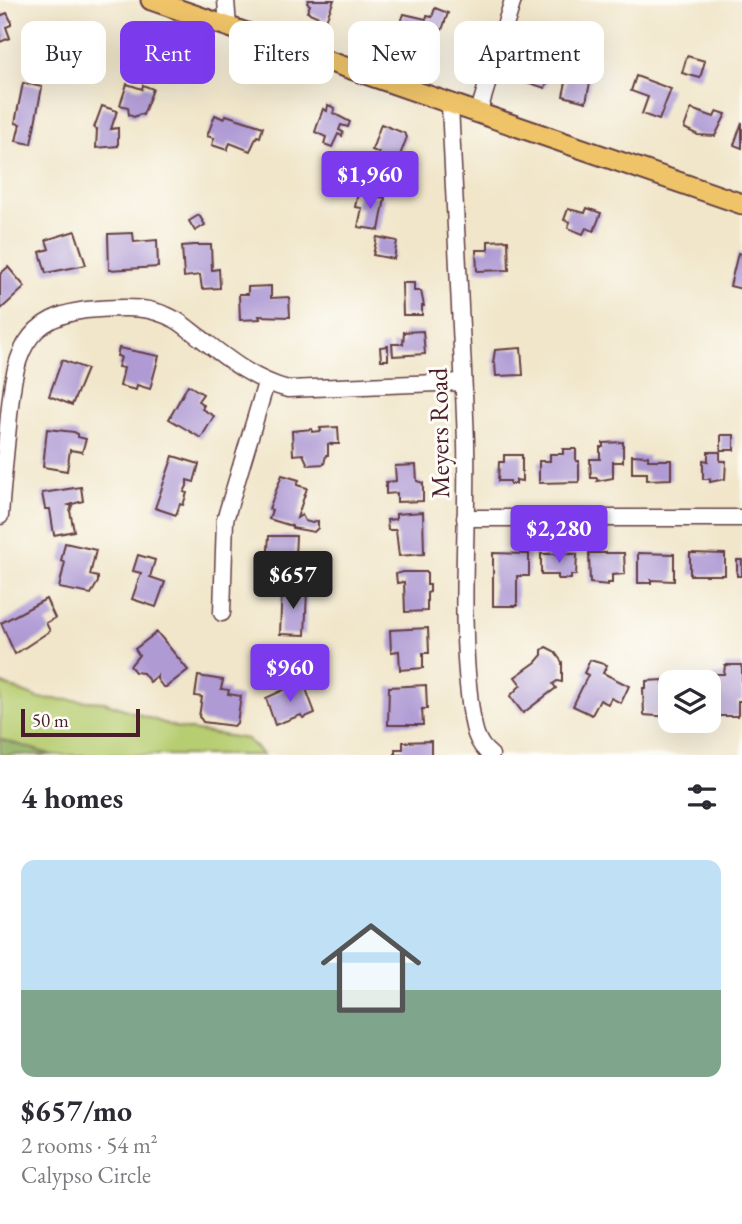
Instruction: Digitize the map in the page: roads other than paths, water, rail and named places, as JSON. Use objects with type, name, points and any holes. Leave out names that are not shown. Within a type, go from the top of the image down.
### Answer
[{"type":"main road","points":[[151,0],[742,204]]},
{"type":"street","points":[[226,0],[228,27]]},
{"type":"street","points":[[478,114],[513,0]]},
{"type":"street","name":"Meyers Road","points":[[450,104],[466,445],[464,600],[470,701],[475,736],[482,749],[491,755]]},
{"type":"street","points":[[0,516],[3,451],[12,376],[20,349],[40,326],[62,315],[86,309],[134,307],[159,311],[178,321],[238,367],[266,383],[288,388],[463,382]]},
{"type":"street","points":[[222,613],[225,520],[266,383]]},
{"type":"street","points":[[465,518],[742,518]]}]
